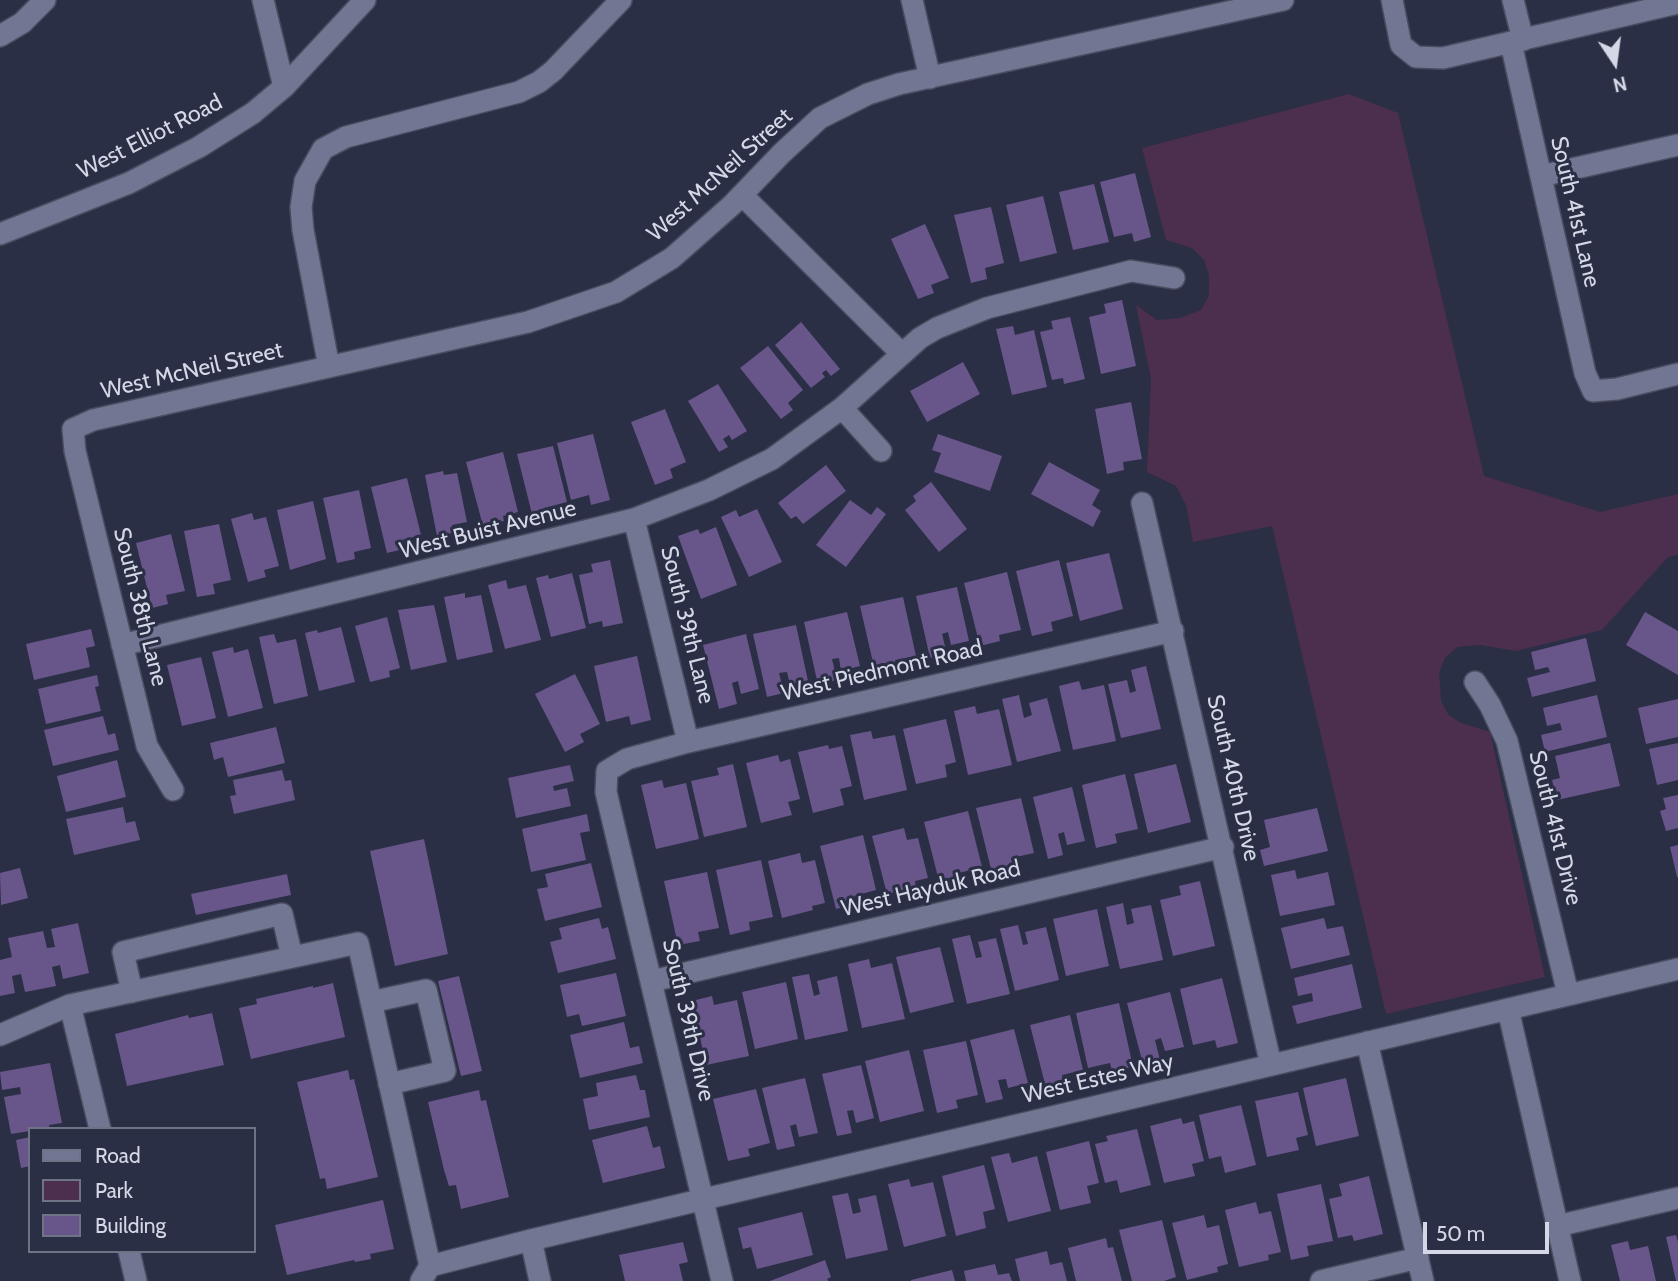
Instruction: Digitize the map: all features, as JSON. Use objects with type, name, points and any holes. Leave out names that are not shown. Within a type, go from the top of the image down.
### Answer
[{"type":"street","points":[[263,0],[284,87]]},
{"type":"street","name":"West Elliot Road","points":[[0,234],[128,183],[199,147],[253,113],[284,87],[365,0]]},
{"type":"street","points":[[329,367],[301,207],[305,181],[323,149],[346,137],[519,92],[539,82],[553,71],[621,0]]},
{"type":"street","points":[[912,0],[930,78]]},
{"type":"street","name":"West McNeil Street","points":[[73,429],[93,420],[528,322],[616,292],[672,257],[742,195],[820,118],[868,94],[1283,0]]},
{"type":"street","points":[[1392,0],[1401,45],[1416,57],[1443,58],[1678,3]]},
{"type":"street","name":"South 41st Lane","points":[[1513,0],[1517,41],[1541,176],[1585,373],[1593,391],[1617,389],[1678,374]]},
{"type":"street","points":[[0,36],[22,23],[43,2]]},
{"type":"street","points":[[1541,176],[1678,145]]},
{"type":"street","points":[[742,195],[902,354]]},
{"type":"street","name":"West Buist Avenue","points":[[122,645],[634,519],[709,490],[772,458],[842,408],[920,338],[937,328],[987,308],[1131,271],[1174,278]]},
{"type":"street","points":[[842,408],[881,451]]},
{"type":"street","name":"South 38th Lane","points":[[73,429],[75,451],[147,746],[173,790]]},
{"type":"street","name":"South 40th Drive","points":[[1142,503],[1271,1065]]},
{"type":"street","name":"South 39th Lane","points":[[634,519],[688,742]]},
{"type":"street","name":"West Piedmont Road","points":[[607,771],[627,760],[688,742],[1173,631]]},
{"type":"street","name":"South 41st Drive","points":[[1475,681],[1507,741],[1568,994]]},
{"type":"street","name":"South 39th Drive","points":[[607,771],[606,792],[722,1281]]},
{"type":"street","name":"West Hayduk Road","points":[[652,981],[1223,847]]},
{"type":"street","points":[[132,992],[123,952],[282,914],[292,957]]},
{"type":"street","points":[[0,1035],[71,1006],[358,943],[389,1084],[425,1273]]},
{"type":"street","name":"West Estes Way","points":[[425,1273],[531,1240],[1678,969]]},
{"type":"street","points":[[371,1002],[426,990],[446,1071],[389,1084]]},
{"type":"street","points":[[71,1006],[100,1127]]},
{"type":"street","points":[[1508,1009],[1570,1281]]},
{"type":"street","points":[[1367,1042],[1423,1281]]},
{"type":"street","points":[[1557,1226],[1678,1198]]},
{"type":"street","points":[[531,1240],[540,1281]]},
{"type":"street","points":[[129,1253],[136,1281]]},
{"type":"street","points":[[1321,1281],[1418,1258]]},
{"type":"green space","points":[[1349,94],[1398,113],[1484,476],[1600,512],[1678,494],[1678,555],[1668,557],[1602,630],[1516,651],[1480,645],[1457,647],[1445,658],[1439,673],[1441,701],[1448,714],[1459,722],[1490,732],[1545,977],[1386,1014],[1272,526],[1193,542],[1186,505],[1176,486],[1147,472],[1151,379],[1136,305],[1157,320],[1180,318],[1201,310],[1209,295],[1209,275],[1204,260],[1192,248],[1166,240],[1142,148]]},
{"type":"building","points":[[1135,173],[1151,237],[1134,242],[1132,233],[1114,237],[1100,182]]},
{"type":"building","points":[[1094,184],[1109,242],[1073,250],[1059,192]]},
{"type":"building","points":[[1043,196],[1057,253],[1020,262],[1006,205]]},
{"type":"building","points":[[991,207],[1004,263],[985,268],[987,279],[971,283],[954,215]]},
{"type":"building","points":[[925,224],[949,278],[931,285],[934,293],[918,299],[891,239]]},
{"type":"building","points":[[1122,300],[1136,366],[1101,374],[1089,317],[1106,313],[1104,304]]},
{"type":"building","points":[[1070,317],[1085,379],[1064,384],[1063,378],[1052,380],[1040,332],[1053,329],[1051,321]]},
{"type":"building","points":[[801,322],[840,369],[831,376],[826,370],[822,373],[825,377],[811,388],[775,345]]},
{"type":"building","points":[[1013,326],[1015,335],[1034,330],[1047,387],[1012,395],[996,329]]},
{"type":"building","points":[[768,346],[803,390],[788,403],[793,410],[781,419],[740,368]]},
{"type":"building","points":[[963,362],[980,394],[927,422],[910,391]]},
{"type":"building","points":[[718,384],[747,431],[732,440],[729,435],[723,439],[728,447],[719,452],[688,401]]},
{"type":"building","points":[[1131,402],[1142,459],[1123,462],[1124,470],[1107,474],[1095,409]]},
{"type":"building","points":[[665,409],[686,462],[670,469],[673,478],[655,485],[631,422]]},
{"type":"building","points":[[593,434],[610,500],[591,505],[589,495],[571,500],[557,443]]},
{"type":"building","points":[[938,434],[1002,456],[990,491],[934,472],[941,453],[932,450]]},
{"type":"building","points":[[553,446],[567,502],[532,514],[517,454]]},
{"type":"building","points":[[503,452],[518,512],[503,516],[504,521],[483,526],[466,462]]},
{"type":"building","points":[[1049,462],[1100,490],[1092,505],[1101,511],[1093,527],[1031,494]]},
{"type":"building","points":[[826,465],[846,491],[803,524],[796,516],[791,519],[778,503]]},
{"type":"building","points":[[443,471],[444,475],[457,473],[467,522],[452,525],[453,533],[437,536],[425,475]]},
{"type":"building","points":[[407,478],[421,535],[402,540],[404,549],[387,553],[371,487]]},
{"type":"building","points":[[931,482],[967,529],[939,552],[905,510],[916,501],[913,496]]},
{"type":"building","points":[[359,490],[371,548],[354,552],[355,559],[337,563],[323,498]]},
{"type":"building","points":[[850,500],[871,515],[877,507],[886,514],[846,567],[816,545]]},
{"type":"building","points":[[313,501],[326,559],[290,570],[277,510]]},
{"type":"building","points":[[757,509],[782,562],[749,577],[721,517],[736,510],[739,517]]},
{"type":"building","points":[[252,513],[254,520],[266,517],[279,566],[264,570],[266,577],[248,582],[231,519]]},
{"type":"building","points":[[219,524],[231,580],[213,584],[215,594],[197,597],[184,531]]},
{"type":"building","points":[[716,527],[737,585],[701,599],[678,536],[698,529],[700,534]]},
{"type":"building","points":[[171,534],[185,591],[166,595],[168,604],[152,608],[136,543]]},
{"type":"building","points":[[1109,553],[1123,609],[1080,621],[1066,563]]},
{"type":"building","points":[[610,560],[623,623],[603,627],[602,621],[589,624],[579,575],[593,572],[591,564]]},
{"type":"building","points":[[1059,560],[1073,616],[1051,622],[1053,631],[1032,636],[1016,571]]},
{"type":"building","points":[[1007,572],[1021,630],[999,635],[1000,641],[980,646],[964,583]]},
{"type":"building","points":[[572,573],[586,628],[551,637],[536,578],[548,575],[549,579]]},
{"type":"building","points":[[506,580],[508,589],[526,585],[541,640],[505,649],[488,585]]},
{"type":"building","points":[[957,587],[969,641],[951,645],[948,632],[942,634],[947,654],[930,658],[916,596]]},
{"type":"building","points":[[465,593],[465,598],[481,595],[493,652],[457,660],[444,597]]},
{"type":"building","points":[[903,597],[916,656],[895,660],[896,667],[875,671],[860,606]]},
{"type":"building","points":[[434,605],[447,662],[411,670],[398,610]]},
{"type":"building","points":[[847,612],[860,666],[841,671],[839,658],[832,659],[837,680],[818,685],[804,622]]},
{"type":"building","points":[[1645,612],[1678,631],[1678,675],[1626,645]]},
{"type":"building","points":[[387,617],[400,668],[389,671],[390,677],[370,682],[355,626]]},
{"type":"building","points":[[796,625],[808,681],[790,685],[787,672],[779,673],[784,693],[767,697],[753,634]]},
{"type":"building","points":[[341,627],[355,682],[319,691],[305,633],[317,630],[318,633]]},
{"type":"building","points":[[91,629],[95,646],[86,648],[90,667],[34,680],[26,644]]},
{"type":"building","points":[[274,634],[277,643],[296,639],[308,696],[274,704],[259,637]]},
{"type":"building","points":[[746,634],[759,689],[741,694],[738,681],[732,683],[737,704],[719,709],[703,645]]},
{"type":"building","points":[[1586,638],[1596,681],[1532,697],[1527,678],[1550,672],[1548,667],[1535,670],[1531,652]]},
{"type":"building","points":[[233,647],[234,653],[248,649],[263,708],[228,717],[212,652]]},
{"type":"building","points":[[637,656],[651,720],[631,725],[629,716],[606,722],[594,666]]},
{"type":"building","points":[[201,657],[216,718],[182,726],[167,665]]},
{"type":"building","points":[[1146,666],[1161,729],[1121,738],[1108,684],[1127,680],[1130,693],[1136,691],[1131,670]]},
{"type":"building","points":[[575,674],[600,724],[580,734],[584,742],[565,752],[535,694]]},
{"type":"building","points":[[97,675],[99,686],[95,687],[101,711],[46,724],[38,689]]},
{"type":"building","points":[[1079,681],[1082,690],[1104,685],[1116,741],[1073,750],[1059,686]]},
{"type":"building","points":[[1019,695],[1024,718],[1032,715],[1029,703],[1047,698],[1061,751],[1017,762],[1002,699]]},
{"type":"building","points":[[1597,695],[1607,737],[1545,752],[1541,735],[1562,730],[1560,723],[1547,726],[1543,708]]},
{"type":"building","points":[[1678,699],[1678,737],[1646,744],[1638,708]]},
{"type":"building","points":[[975,706],[977,714],[999,709],[1012,765],[968,775],[954,711]]},
{"type":"building","points":[[103,716],[108,735],[115,733],[119,750],[53,766],[44,730]]},
{"type":"building","points":[[946,719],[956,762],[945,765],[947,777],[916,784],[903,729]]},
{"type":"building","points":[[276,727],[285,763],[228,777],[223,757],[214,760],[210,743]]},
{"type":"building","points":[[871,731],[873,739],[895,735],[907,790],[864,800],[850,735]]},
{"type":"building","points":[[1610,743],[1620,786],[1557,800],[1552,780],[1560,778],[1555,756]]},
{"type":"building","points":[[1678,743],[1678,780],[1657,785],[1649,749]]},
{"type":"building","points":[[828,745],[829,749],[842,746],[852,786],[840,789],[844,805],[813,813],[798,752]]},
{"type":"building","points":[[778,755],[780,762],[790,759],[800,799],[788,802],[792,815],[761,823],[746,763]]},
{"type":"building","points":[[117,760],[126,797],[66,812],[57,776]]},
{"type":"building","points":[[733,764],[747,827],[704,837],[691,781],[719,775],[717,768]]},
{"type":"building","points":[[1176,764],[1191,822],[1148,833],[1134,774]]},
{"type":"building","points":[[570,765],[574,781],[553,786],[554,791],[567,788],[571,806],[516,818],[508,778]]},
{"type":"building","points":[[282,770],[285,781],[291,780],[295,800],[234,814],[230,796],[236,795],[233,780]]},
{"type":"building","points":[[1125,774],[1138,829],[1115,834],[1117,843],[1096,848],[1082,785]]},
{"type":"building","points":[[662,780],[664,788],[686,783],[699,839],[656,849],[641,785]]},
{"type":"building","points":[[1072,787],[1085,841],[1067,845],[1064,832],[1058,834],[1063,855],[1048,859],[1033,797]]},
{"type":"building","points":[[1678,795],[1678,828],[1666,831],[1660,811],[1666,809],[1663,798]]},
{"type":"building","points":[[1021,798],[1034,853],[1011,858],[1013,868],[992,873],[976,808]]},
{"type":"building","points":[[123,807],[126,823],[135,821],[140,840],[74,855],[66,819]]},
{"type":"building","points":[[1317,808],[1328,851],[1264,866],[1260,850],[1270,847],[1264,820]]},
{"type":"building","points":[[968,811],[982,867],[955,874],[957,881],[940,885],[924,822]]},
{"type":"building","points":[[587,814],[590,831],[580,833],[586,860],[531,872],[522,829]]},
{"type":"building","points":[[904,828],[907,840],[918,838],[928,878],[915,881],[916,887],[887,894],[872,836]]},
{"type":"building","points":[[863,835],[876,890],[854,896],[856,904],[836,909],[820,846]]},
{"type":"building","points":[[424,839],[448,954],[395,966],[370,851]]},
{"type":"building","points":[[1678,845],[1678,877],[1677,877],[1670,847]]},
{"type":"building","points":[[800,853],[802,863],[815,860],[825,903],[812,906],[813,910],[782,918],[768,861]]},
{"type":"building","points":[[761,860],[773,917],[749,922],[750,930],[730,935],[716,870]]},
{"type":"building","points":[[591,863],[602,907],[545,921],[537,889],[548,887],[545,874]]},
{"type":"building","points":[[20,868],[28,898],[1,905],[0,873]]},
{"type":"building","points":[[1295,870],[1297,879],[1328,872],[1335,905],[1280,916],[1271,875]]},
{"type":"building","points":[[707,872],[719,928],[698,932],[700,941],[678,945],[664,881]]},
{"type":"building","points":[[287,874],[291,895],[196,915],[191,894]]},
{"type":"building","points":[[1200,881],[1215,946],[1173,956],[1160,900],[1181,895],[1179,886]]},
{"type":"building","points":[[1123,903],[1127,925],[1134,923],[1131,909],[1151,905],[1163,960],[1120,969],[1106,907]]},
{"type":"building","points":[[1097,909],[1109,966],[1066,976],[1053,919]]},
{"type":"building","points":[[599,918],[602,929],[608,927],[616,959],[558,973],[550,942],[562,939],[559,928]]},
{"type":"building","points":[[1324,918],[1327,929],[1343,926],[1350,955],[1291,969],[1281,928]]},
{"type":"building","points":[[78,923],[89,973],[63,979],[60,965],[52,967],[56,986],[25,992],[21,974],[12,976],[15,993],[0,996],[0,960],[12,957],[8,938],[43,931],[47,948],[55,947],[51,929]]},
{"type":"building","points":[[1018,925],[1023,945],[1028,944],[1025,932],[1046,927],[1059,980],[1015,991],[1000,929]]},
{"type":"building","points":[[970,935],[976,958],[982,957],[978,942],[996,938],[1010,994],[967,1004],[952,939]]},
{"type":"building","points":[[940,947],[954,1002],[910,1013],[896,957]]},
{"type":"building","points":[[869,959],[871,968],[892,963],[905,1019],[862,1028],[848,964]]},
{"type":"building","points":[[1352,964],[1362,1008],[1297,1024],[1292,1006],[1313,1001],[1312,993],[1298,996],[1294,978]]},
{"type":"building","points":[[616,973],[626,1016],[582,1026],[579,1014],[567,1017],[560,985]]},
{"type":"building","points":[[809,974],[814,996],[820,994],[817,981],[837,976],[848,1031],[805,1040],[792,977]]},
{"type":"building","points":[[459,976],[482,1071],[461,1076],[438,981]]},
{"type":"building","points":[[1222,978],[1238,1043],[1217,1048],[1215,1040],[1193,1045],[1180,989]]},
{"type":"building","points":[[786,982],[798,1039],[755,1049],[742,992]]},
{"type":"building","points":[[333,983],[345,1037],[251,1059],[239,1008],[257,1004],[256,999]]},
{"type":"building","points":[[1170,992],[1184,1047],[1165,1051],[1161,1038],[1155,1040],[1160,1060],[1143,1064],[1127,1003]]},
{"type":"building","points":[[712,996],[714,1005],[737,1000],[749,1056],[706,1065],[692,1001]]},
{"type":"building","points":[[1119,1003],[1133,1067],[1112,1071],[1110,1063],[1088,1068],[1076,1013]]},
{"type":"building","points":[[212,1013],[224,1065],[127,1086],[115,1034],[188,1015],[189,1018]]},
{"type":"building","points":[[1070,1015],[1083,1070],[1062,1075],[1064,1083],[1046,1088],[1030,1025]]},
{"type":"building","points":[[624,1022],[630,1048],[639,1046],[643,1063],[580,1078],[570,1035]]},
{"type":"building","points":[[1014,1029],[1028,1083],[1008,1088],[1006,1079],[998,1080],[1003,1099],[986,1103],[970,1040]]},
{"type":"building","points":[[966,1041],[978,1095],[956,1100],[958,1108],[937,1113],[923,1050]]},
{"type":"building","points":[[909,1050],[924,1111],[880,1122],[865,1061]]},
{"type":"building","points":[[50,1063],[62,1123],[50,1127],[28,1127],[28,1131],[11,1134],[4,1097],[21,1094],[20,1087],[2,1090],[0,1072]]},
{"type":"building","points":[[861,1065],[874,1118],[856,1123],[853,1110],[847,1111],[852,1133],[837,1136],[822,1074]]},
{"type":"building","points":[[348,1070],[350,1080],[354,1079],[378,1177],[327,1189],[325,1178],[320,1179],[297,1082]]},
{"type":"building","points":[[636,1075],[640,1090],[645,1090],[650,1117],[589,1130],[583,1099],[598,1096],[596,1083]]},
{"type":"building","points":[[805,1078],[818,1133],[799,1137],[796,1124],[790,1126],[795,1146],[777,1150],[762,1088]]},
{"type":"building","points":[[1346,1078],[1359,1136],[1316,1146],[1303,1088]]},
{"type":"building","points":[[756,1089],[770,1143],[748,1149],[750,1156],[728,1161],[713,1099]]},
{"type":"building","points":[[479,1090],[481,1101],[486,1100],[509,1197],[461,1209],[456,1185],[449,1186],[444,1170],[428,1102]]},
{"type":"building","points":[[1298,1092],[1308,1135],[1296,1138],[1299,1150],[1267,1157],[1255,1101]]},
{"type":"building","points":[[1241,1105],[1256,1165],[1225,1173],[1221,1156],[1209,1159],[1199,1115]]},
{"type":"building","points":[[1181,1118],[1183,1124],[1194,1121],[1204,1161],[1192,1164],[1195,1176],[1164,1183],[1150,1126]]},
{"type":"building","points":[[647,1126],[653,1148],[660,1146],[665,1168],[603,1183],[592,1140]]},
{"type":"building","points":[[1137,1129],[1151,1185],[1120,1193],[1117,1180],[1105,1183],[1095,1144],[1108,1141],[1106,1136]]},
{"type":"building","points":[[28,1137],[28,1166],[21,1168],[16,1140]]},
{"type":"building","points":[[1089,1141],[1099,1183],[1087,1186],[1091,1203],[1060,1210],[1046,1152]]},
{"type":"building","points":[[1009,1153],[1012,1163],[1037,1156],[1051,1211],[1008,1222],[991,1157]]},
{"type":"building","points":[[984,1165],[995,1209],[983,1212],[986,1228],[956,1236],[942,1176]]},
{"type":"building","points":[[1369,1176],[1383,1234],[1354,1241],[1352,1235],[1338,1238],[1329,1199],[1342,1196],[1339,1184]]},
{"type":"building","points":[[909,1179],[911,1187],[933,1182],[946,1236],[904,1247],[888,1184]]},
{"type":"building","points":[[1321,1184],[1333,1241],[1307,1246],[1309,1256],[1291,1260],[1277,1194]]},
{"type":"building","points":[[848,1193],[853,1214],[861,1212],[858,1199],[876,1195],[888,1250],[846,1259],[832,1196]]},
{"type":"building","points":[[383,1200],[394,1249],[370,1254],[371,1259],[354,1260],[287,1275],[275,1225]]},
{"type":"building","points":[[1256,1202],[1259,1214],[1271,1211],[1281,1252],[1268,1255],[1269,1260],[1239,1267],[1225,1210]]},
{"type":"building","points":[[802,1212],[813,1255],[757,1269],[751,1247],[743,1249],[738,1228]]},
{"type":"building","points":[[1204,1215],[1207,1228],[1219,1225],[1228,1264],[1217,1267],[1218,1272],[1187,1280],[1172,1223]]},
{"type":"building","points":[[1162,1220],[1176,1277],[1164,1281],[1132,1281],[1119,1230]]},
{"type":"building","points":[[1676,1235],[1678,1242],[1678,1281],[1666,1237]]},
{"type":"building","points":[[1106,1238],[1108,1248],[1113,1247],[1122,1281],[1076,1281],[1068,1248]]},
{"type":"building","points":[[1628,1241],[1630,1250],[1648,1246],[1656,1281],[1620,1281],[1611,1245]]},
{"type":"building","points":[[683,1242],[688,1262],[679,1264],[683,1281],[625,1281],[619,1255]]},
{"type":"building","points":[[1047,1251],[1050,1265],[1062,1262],[1067,1281],[1020,1281],[1015,1259]]},
{"type":"building","points":[[825,1260],[831,1277],[828,1281],[770,1281]]},
{"type":"building","points":[[995,1264],[998,1275],[1009,1273],[1012,1281],[966,1281],[964,1271]]},
{"type":"building","points":[[952,1270],[955,1281],[911,1281],[911,1280]]}]
